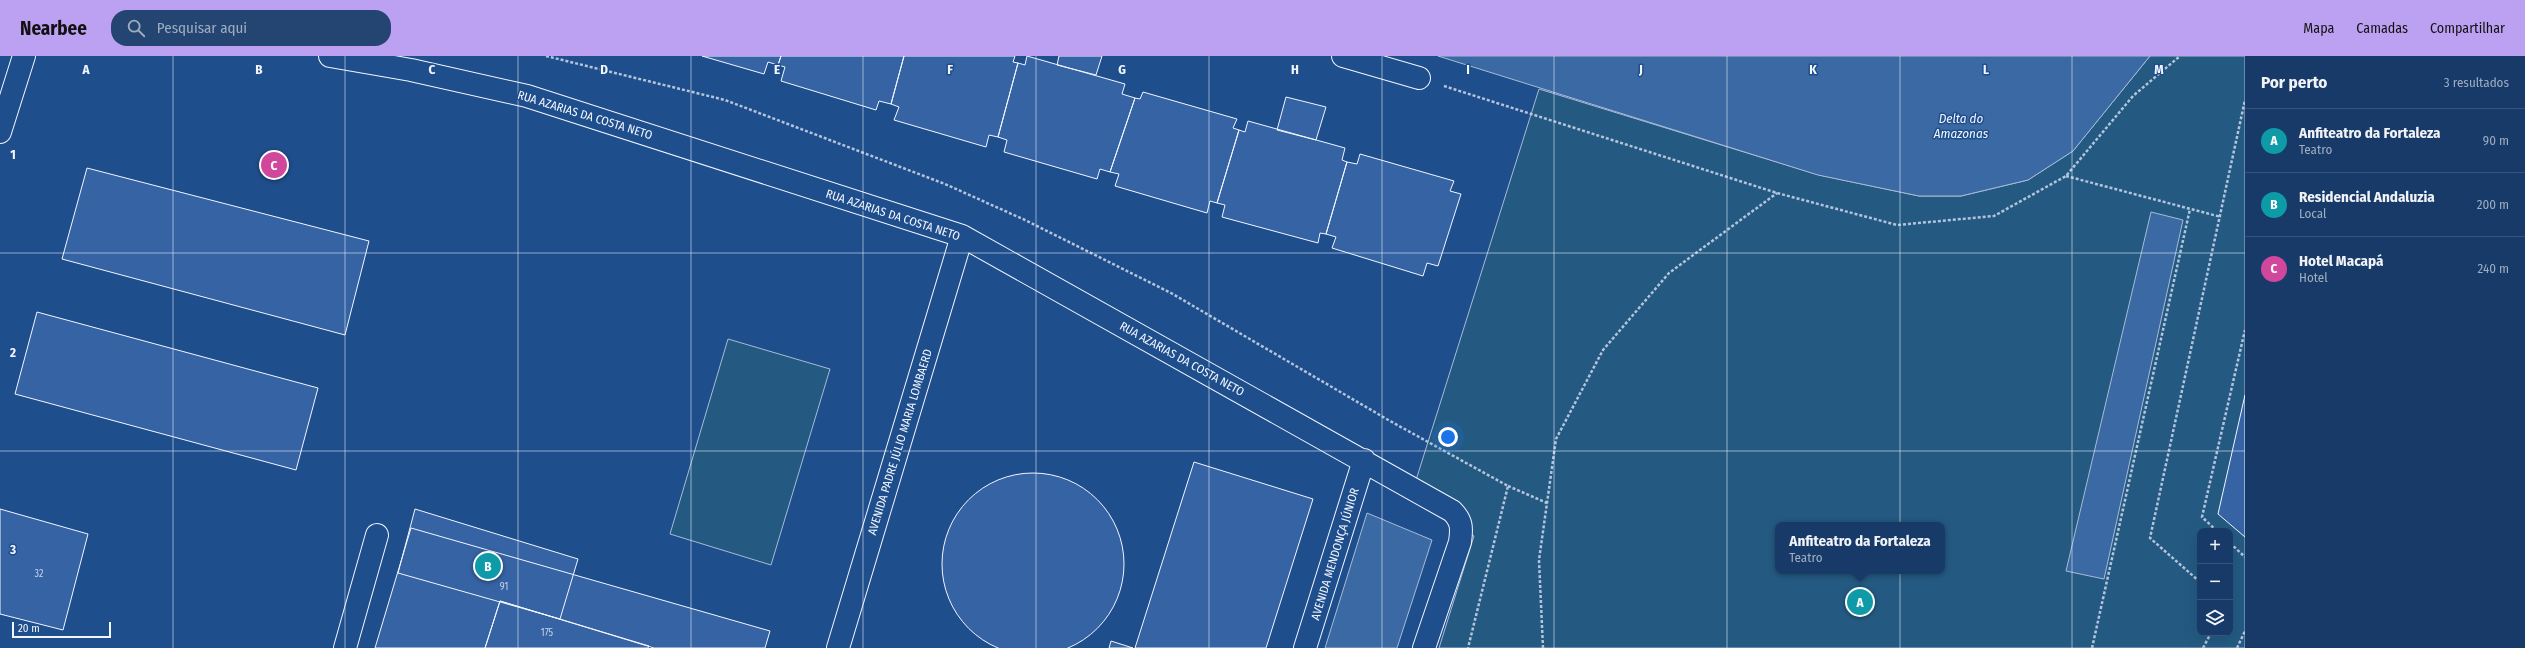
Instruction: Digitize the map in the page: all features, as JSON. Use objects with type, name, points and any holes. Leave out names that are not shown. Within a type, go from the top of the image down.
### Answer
[{"type":"street","points":[[0,132],[24,56]]},
{"type":"street","name":"RUA AZARIAS DA COSTA NETO","points":[[330,56],[414,63],[528,96],[962,236],[1364,460],[1452,511],[1460,518],[1462,530],[1460,542],[1424,648]]},
{"type":"street","points":[[1343,56],[1419,78]]},
{"type":"street","name":"AVENIDA PADRE JÚLIO MARIA LOMBAERD","points":[[838,648],[962,236]]},
{"type":"street","name":"AVENIDA MENDONÇA JÚNIOR","points":[[1305,648],[1364,460]]},
{"type":"street","points":[[345,648],[377,535]]},
{"type":"path","points":[[1419,78],[1777,192],[1897,225],[1994,216],[2066,176],[2133,96],[2180,56]]},
{"type":"path","points":[[2197,579],[2150,538],[2221,217],[2245,100]]},
{"type":"path","points":[[2066,176],[2221,217]]},
{"type":"path","points":[[1543,648],[1539,560],[1556,439],[1603,350],[1669,272],[1777,192]]},
{"type":"path","points":[[2092,648],[2190,209]]},
{"type":"path","points":[[2214,528],[2202,517],[2245,330]]},
{"type":"path","points":[[1508,486],[1547,503]]},
{"type":"path","points":[[2233,546],[2245,557]]},
{"type":"path","points":[[2236,648],[2245,631]]},
{"type":"path","points":[[2203,648],[2209,636]]},
{"type":"shaded area","points":[[2150,56],[2245,56],[2245,648],[1439,648],[1474,536],[1411,496],[1539,89],[1819,175],[1919,196],[1961,196],[2028,180],[2073,151]]},
{"type":"shaded area","points":[[728,339],[830,369],[771,565],[670,534]]},
{"type":"water","name":"Delta do Amazonas","points":[[1438,56],[2150,56],[2073,151],[2028,180],[1961,196],[1919,196],[1818,175]]},
{"type":"water","points":[[2151,212],[2183,220],[2104,579],[2066,571]]},
{"type":"water","points":[[1367,513],[1432,540],[1397,648],[1325,648]]},
{"type":"building","points":[[702,56],[781,56],[778,65],[768,62],[764,74]]},
{"type":"building","points":[[781,56],[904,56],[891,104],[879,101],[876,110],[781,81],[785,67],[778,65]]},
{"type":"building","points":[[904,56],[1015,56],[1013,62],[1018,63],[998,137],[989,135],[986,147],[894,120],[899,107],[891,104]]},
{"type":"building","points":[[1027,56],[1125,84],[1122,94],[1135,98],[1110,172],[1100,169],[1097,179],[1004,152],[1007,140],[998,137],[1018,63],[1025,65]]},
{"type":"building","points":[[1059,56],[1102,56],[1096,75],[1057,65]]},
{"type":"building","points":[[1143,92],[1237,119],[1233,128],[1239,130],[1217,203],[1210,201],[1207,213],[1115,186],[1119,174],[1110,172],[1135,98],[1140,99]]},
{"type":"building","points":[[1286,97],[1326,107],[1316,140],[1277,130]]},
{"type":"building","points":[[1248,121],[1345,148],[1342,160],[1347,162],[1326,234],[1320,233],[1318,243],[1222,217],[1225,205],[1217,203],[1239,130],[1245,132]]},
{"type":"building","points":[[1360,154],[1454,181],[1450,191],[1461,194],[1438,266],[1427,263],[1423,276],[1332,248],[1336,237],[1326,234],[1347,162],[1357,164]]},
{"type":"building","points":[[87,168],[369,241],[345,335],[62,259]]},
{"type":"building","points":[[37,312],[318,388],[296,470],[15,394]]},
{"type":"building","points":[[2245,395],[2245,537],[2218,514]]},
{"type":"building","points":[[1194,462],[1313,499],[1266,648],[1135,648]]},
{"type":"building","points":[[1024,473],[1042,473],[1059,477],[1084,488],[1109,513],[1117,529],[1124,555],[1124,573],[1120,590],[1109,615],[1084,640],[1065,649],[1001,649],[982,640],[957,615],[949,599],[942,573],[942,555],[946,538],[957,513],[982,488],[998,480]]},
{"type":"building","points":[[0,509],[88,534],[63,630],[0,614]]},
{"type":"building","points":[[415,509],[578,559],[560,619],[398,573]]},
{"type":"building","points":[[411,528],[770,631],[765,648],[654,648],[500,601],[485,648],[375,648]]},
{"type":"building","points":[[500,601],[649,646],[648,648],[485,648]]},
{"type":"building","points":[[1111,641],[1133,648],[1109,648]]},
{"type":"place","name":"Hotel Macapá","points":[[274,165]]},
{"type":"place","name":"Residencial Andaluzia","points":[[488,566]]},
{"type":"place","name":"Anfiteatro da Fortaleza","points":[[1860,602]]}]
